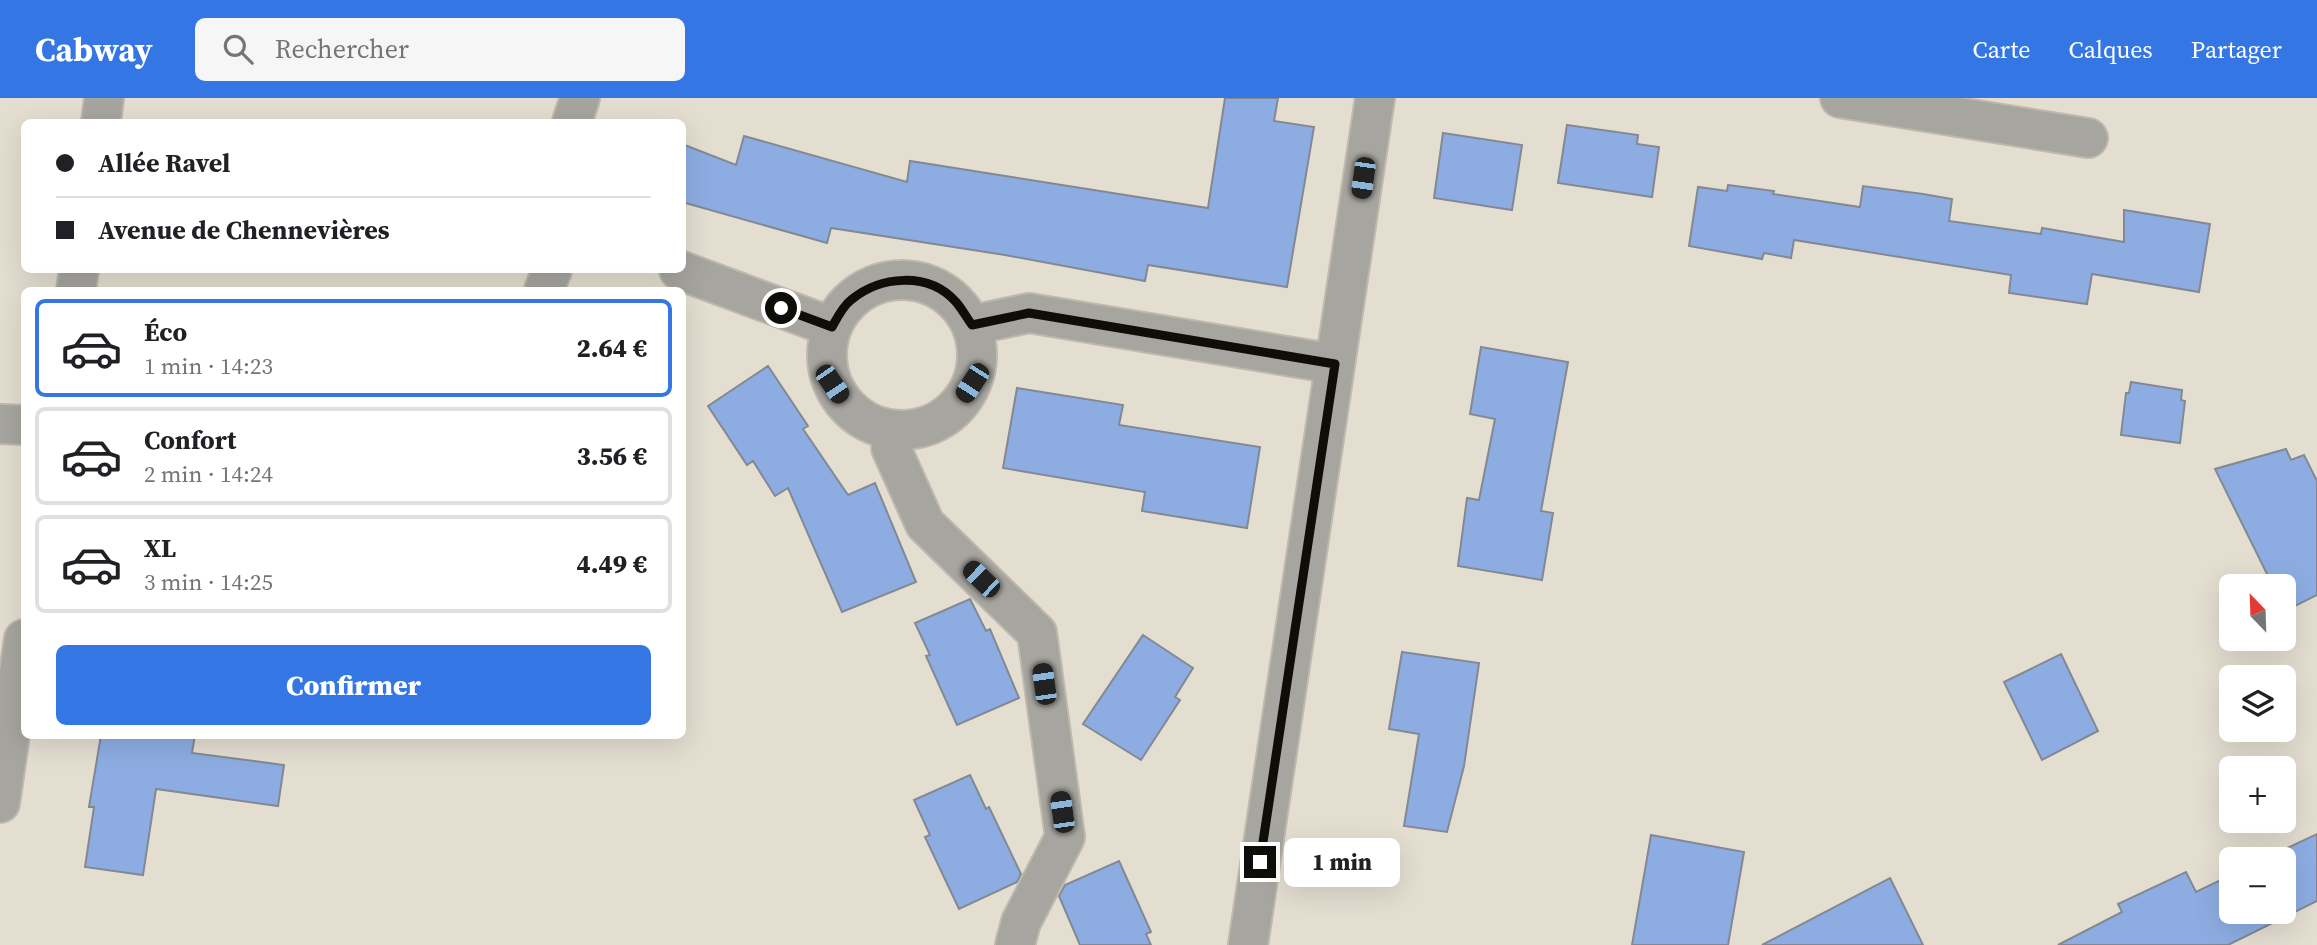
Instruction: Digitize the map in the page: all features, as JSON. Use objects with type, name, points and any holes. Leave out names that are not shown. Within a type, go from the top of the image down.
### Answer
[{"type":"street","points":[[101,119],[104,98]]},
{"type":"street","points":[[573,119],[580,98]]},
{"type":"street","points":[[1248,945],[1375,98]]},
{"type":"street","points":[[1840,98],[2088,138]]},
{"type":"street","points":[[686,273],[832,327]]},
{"type":"street","points":[[901,279],[930,285],[955,301],[972,325],[977,354],[972,383],[956,408],[931,425],[903,431],[873,425],[849,409],[832,384],[826,356],[832,327],[848,302],[872,286],[901,279]]},
{"type":"street","points":[[972,325],[1029,313],[1335,364]]},
{"type":"street","points":[[0,424],[21,425]]},
{"type":"street","points":[[891,429],[891,448],[925,524],[1037,633],[1065,837],[1021,922],[1015,945]]},
{"type":"street","points":[[0,803],[21,660]]},
{"type":"building","points":[[1225,98],[1278,98],[1274,121],[1314,127],[1287,287],[1148,265],[1145,281],[1005,255],[831,228],[827,243],[686,203],[686,146],[736,165],[744,136],[907,182],[910,161],[1208,208]]},
{"type":"building","points":[[1567,125],[1638,135],[1637,144],[1659,147],[1652,197],[1558,183]]},
{"type":"building","points":[[1443,133],[1522,145],[1512,210],[1434,198]]},
{"type":"building","points":[[1728,185],[1860,207],[1863,186],[1923,194],[1952,199],[1949,221],[2041,234],[2042,228],[2124,242],[2124,210],[2210,224],[2199,292],[2092,274],[2087,304],[2009,293],[2011,275],[1794,240],[1791,258],[1764,253],[1762,259],[1689,246],[1698,187],[1727,191]]},
{"type":"building","points":[[1481,347],[1568,362],[1541,511],[1553,513],[1542,580],[1458,566],[1467,498],[1479,500],[1495,419],[1470,414]]},
{"type":"building","points":[[768,366],[808,426],[803,429],[848,495],[875,483],[916,582],[842,612],[788,488],[775,496],[753,461],[747,465],[708,406]]},
{"type":"building","points":[[2131,382],[2182,390],[2181,400],[2185,401],[2180,443],[2121,435],[2126,393],[2129,393]]},
{"type":"building","points":[[1017,388],[1123,405],[1119,425],[1260,447],[1247,528],[1142,511],[1145,492],[1003,468]]},
{"type":"building","points":[[2286,449],[2291,460],[2304,455],[2317,481],[2317,595],[2296,606],[2296,574],[2267,574],[2215,469]]},
{"type":"building","points":[[970,599],[986,631],[990,629],[1019,698],[957,725],[926,656],[930,655],[915,623]]},
{"type":"building","points":[[1143,635],[1193,668],[1175,697],[1180,700],[1141,760],[1083,724]]},
{"type":"building","points":[[1402,652],[1479,663],[1464,766],[1447,832],[1404,826],[1419,734],[1389,729]]},
{"type":"building","points":[[2061,654],[2098,731],[2042,760],[2004,682]]},
{"type":"building","points":[[100,739],[194,739],[192,753],[284,765],[278,806],[156,789],[143,875],[85,867],[94,807],[89,807]]},
{"type":"building","points":[[970,775],[986,809],[989,807],[1021,874],[1017,882],[959,909],[925,837],[930,835],[914,800]]},
{"type":"building","points":[[2317,834],[2317,901],[2296,911],[2296,847],[2289,847]]},
{"type":"building","points":[[1651,835],[1744,852],[1728,945],[1632,945]]},
{"type":"building","points":[[1119,861],[1151,932],[1146,934],[1151,945],[1080,945],[1059,896],[1065,885]]},
{"type":"building","points":[[2186,872],[2196,892],[2219,881],[2219,924],[2270,924],[2228,945],[2058,945],[2122,912],[2118,904]]},
{"type":"building","points":[[1890,878],[1923,945],[1762,945]]},
{"type":"route","points":[[781,308],[832,327],[848,302],[872,286],[901,279],[930,285],[955,301],[972,325],[1029,313],[1335,364],[1260,862]]}]
